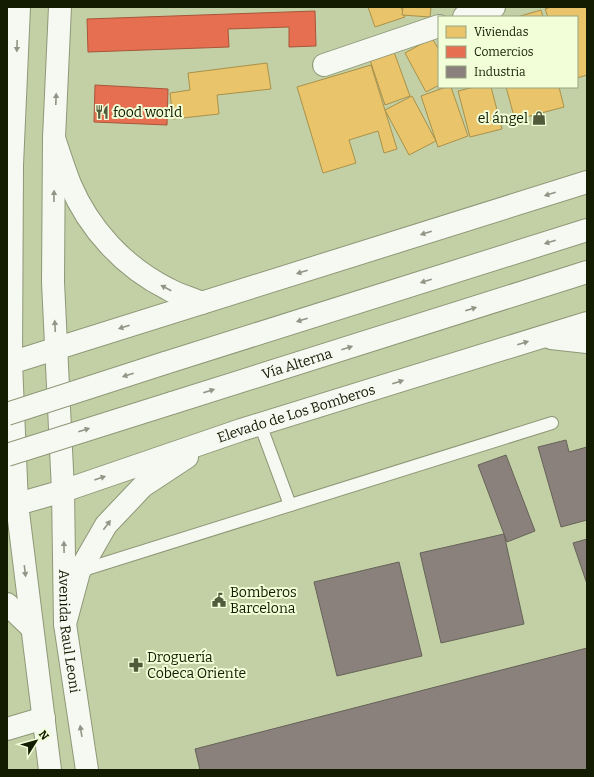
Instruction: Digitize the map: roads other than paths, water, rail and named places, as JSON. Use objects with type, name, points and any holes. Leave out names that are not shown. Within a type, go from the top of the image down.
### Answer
[{"type":"main road","points":[[19,7],[10,172],[9,364],[12,506],[32,628],[50,770]]},
{"type":"main road","name":"Avenida Raul Leoni","points":[[60,7],[54,138],[52,282],[63,491],[65,624],[87,770]]},
{"type":"main road","points":[[467,16],[491,7]]},
{"type":"main road","points":[[324,65],[438,26]]},
{"type":"main road","points":[[54,138],[70,184],[87,216],[110,246],[136,270],[168,289],[202,303]]},
{"type":"main road","points":[[9,364],[587,182]]},
{"type":"main road","points":[[7,414],[587,230]]},
{"type":"main road","name":"Vía Alterna","points":[[7,455],[587,272]]},
{"type":"main road","name":"Elevado de Los Bomberos","points":[[12,506],[63,491],[250,427],[587,323]]},
{"type":"main road","points":[[544,337],[587,342]]},
{"type":"main road","points":[[65,624],[79,572],[106,525],[143,486],[188,456],[250,427]]},
{"type":"main road","points":[[7,604],[32,628]]},
{"type":"main road","points":[[7,729],[44,718]]},
{"type":"lane","points":[[79,572],[552,423]]},
{"type":"lane","points":[[250,427],[290,505]]},
{"type":"place","name":"food world","points":[[102,112]]},
{"type":"place","name":"el ángel","points":[[539,118]]},
{"type":"place","name":"Bomberos Barcelona","points":[[219,600]]},
{"type":"place","name":"Droguería Cobeca Oriente","points":[[136,665]]}]
